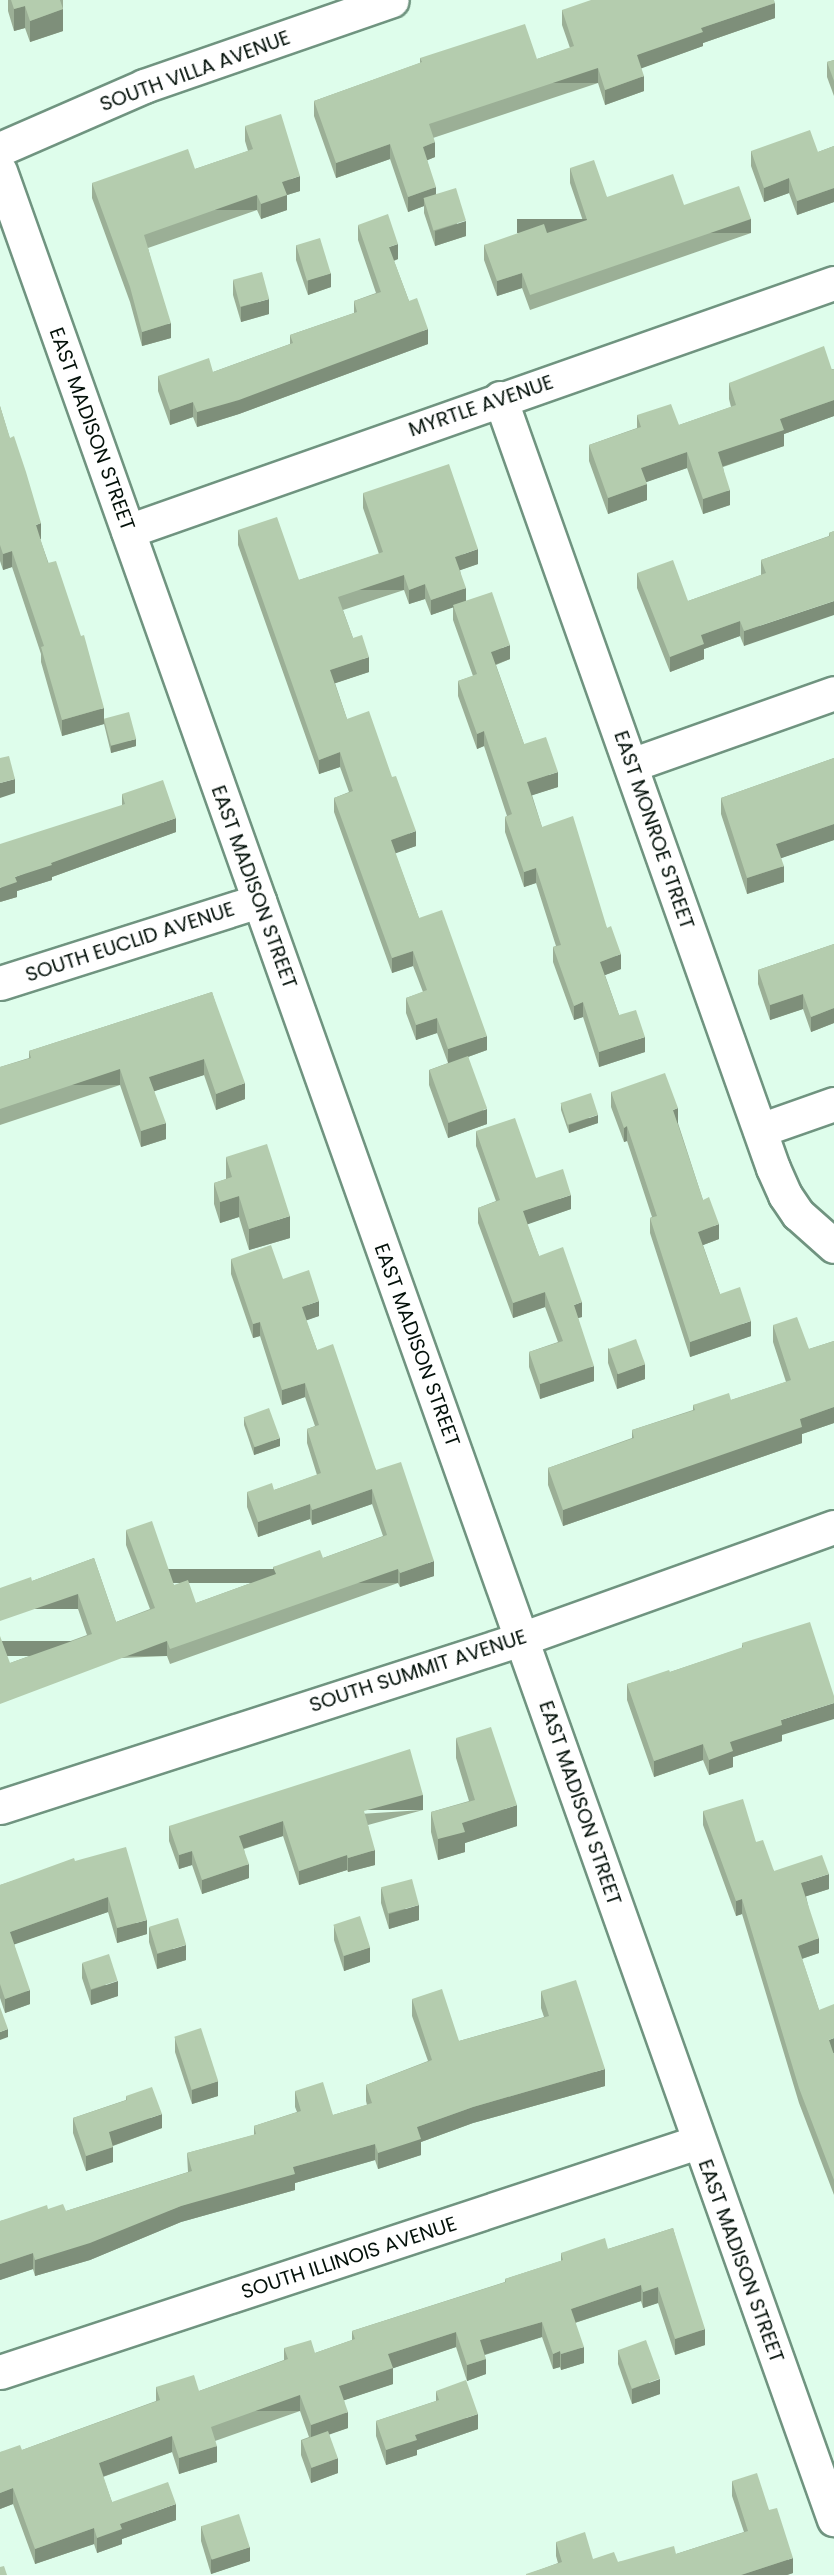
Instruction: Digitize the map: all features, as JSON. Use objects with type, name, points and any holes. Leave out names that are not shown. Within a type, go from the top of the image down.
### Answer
[{"type":"street","name":"SOUTH VILLA AVENUE","points":[[0,149],[144,86],[392,0]]},
{"type":"street","name":"EAST MADISON STREET","points":[[0,171],[834,2519]]},
{"type":"street","name":"MYRTLE AVENUE","points":[[128,531],[500,398],[834,283]]},
{"type":"street","name":"EAST MONROE STREET","points":[[500,398],[785,1195],[798,1214],[834,1246]]},
{"type":"street","points":[[631,765],[834,693]]},
{"type":"street","name":"SOUTH EUCLID AVENUE","points":[[0,983],[259,901]]},
{"type":"street","points":[[760,1130],[834,1104]]},
{"type":"street","name":"SOUTH SUMMIT AVENUE","points":[[0,1807],[521,1639],[834,1527]]},
{"type":"street","name":"SOUTH ILLINOIS AVENUE","points":[[0,2372],[699,2142]]},
{"type":"building","points":[[11,0],[60,0],[63,9],[30,21],[25,6],[14,9]]},
{"type":"building","points":[[591,0],[774,0],[775,3],[701,28],[703,32],[637,55],[644,76],[605,90],[598,68],[429,124],[435,142],[423,147],[436,187],[408,197],[390,144],[336,163],[314,101],[422,62],[420,58],[525,24],[537,59],[574,46],[562,10]]},
{"type":"building","points":[[834,60],[834,81],[827,62]]},
{"type":"building","points":[[281,114],[300,176],[282,182],[287,195],[261,204],[257,195],[144,235],[171,323],[142,332],[130,287],[92,183],[188,149],[195,169],[253,149],[245,126]]},
{"type":"building","points":[[810,130],[818,152],[834,146],[834,188],[797,201],[789,178],[764,188],[751,151]]},
{"type":"building","points":[[594,160],[607,197],[673,174],[684,205],[739,186],[751,219],[530,295],[522,273],[497,281],[484,245],[544,224],[547,233],[587,220],[570,168]]},
{"type":"building","points":[[456,188],[466,221],[433,230],[423,198]]},
{"type":"building","points":[[388,214],[398,244],[389,247],[409,301],[417,298],[428,329],[239,400],[197,412],[193,402],[170,410],[158,376],[209,358],[213,372],[293,343],[290,335],[357,312],[354,301],[381,292],[358,225]]},
{"type":"building","points":[[320,238],[331,273],[307,281],[296,245]]},
{"type":"building","points":[[262,272],[269,299],[240,307],[233,280]]},
{"type":"building","points":[[824,346],[832,370],[834,369],[834,400],[780,419],[784,430],[718,452],[730,490],[703,499],[687,452],[641,468],[647,484],[608,498],[589,445],[641,427],[637,415],[671,404],[679,425],[736,405],[729,383]]},
{"type":"building","points":[[0,406],[10,438],[14,436],[26,472],[41,523],[36,525],[48,563],[56,561],[81,636],[84,635],[104,708],[62,720],[41,647],[44,646],[12,551],[3,554],[0,545]]},
{"type":"building","points":[[449,464],[478,549],[455,557],[466,588],[431,600],[425,584],[409,590],[404,575],[338,597],[353,638],[362,635],[369,657],[330,670],[347,719],[369,711],[392,777],[396,776],[416,831],[391,840],[419,918],[442,910],[487,1036],[448,1049],[437,1018],[416,1025],[406,998],[427,990],[413,951],[392,958],[334,798],[353,791],[340,752],[319,760],[238,530],[277,517],[299,580],[383,552],[363,493]]},
{"type":"building","points":[[834,531],[834,601],[744,631],[740,621],[701,635],[704,644],[670,657],[637,573],[673,560],[688,601],[766,573],[761,560],[830,536],[829,533]]},
{"type":"building","points":[[492,592],[510,645],[491,652],[524,744],[546,737],[558,772],[527,782],[542,827],[573,816],[607,928],[611,926],[621,954],[600,962],[619,1015],[636,1010],[645,1037],[599,1052],[583,1002],[574,1006],[553,947],[561,945],[536,868],[524,872],[505,817],[512,814],[484,731],[477,734],[458,681],[477,674],[453,605]]},
{"type":"building","points":[[129,712],[136,739],[111,746],[104,719]]},
{"type":"building","points":[[9,756],[15,779],[0,783],[0,758]]},
{"type":"building","points":[[834,758],[834,824],[776,844],[784,866],[747,878],[721,798]]},
{"type":"building","points":[[163,780],[176,818],[15,877],[17,882],[0,888],[0,844],[125,804],[122,794]]},
{"type":"building","points":[[834,944],[834,1008],[811,1017],[803,994],[770,1005],[758,970]]},
{"type":"building","points":[[212,992],[245,1083],[216,1094],[204,1059],[149,1077],[166,1123],[141,1131],[120,1069],[0,1109],[0,1067],[31,1058],[29,1051]]},
{"type":"building","points":[[468,1056],[487,1109],[449,1123],[429,1070]]},
{"type":"building","points":[[665,1073],[678,1108],[673,1110],[703,1200],[709,1197],[719,1224],[698,1232],[720,1294],[740,1287],[751,1321],[690,1342],[650,1218],[657,1216],[627,1126],[624,1128],[611,1092]]},
{"type":"building","points":[[591,1093],[598,1115],[568,1125],[561,1103]]},
{"type":"building","points":[[515,1118],[536,1178],[563,1169],[571,1195],[523,1211],[539,1256],[563,1247],[582,1302],[574,1305],[594,1366],[540,1384],[529,1352],[563,1341],[545,1292],[513,1303],[478,1208],[500,1200],[476,1131]]},
{"type":"building","points":[[267,1144],[290,1216],[249,1229],[239,1196],[220,1202],[214,1183],[232,1177],[226,1157]]},
{"type":"building","points":[[271,1245],[283,1279],[309,1270],[319,1301],[302,1307],[317,1350],[333,1344],[376,1470],[401,1462],[434,1561],[400,1573],[398,1569],[170,1649],[167,1641],[0,1704],[0,1636],[10,1663],[92,1634],[78,1594],[0,1621],[0,1588],[31,1577],[32,1581],[94,1558],[116,1622],[155,1608],[126,1530],[152,1521],[174,1585],[188,1580],[196,1603],[276,1574],[273,1567],[320,1550],[323,1558],[387,1535],[372,1489],[312,1510],[310,1504],[258,1522],[247,1492],[272,1483],[274,1490],[321,1473],[307,1429],[319,1425],[305,1383],[282,1390],[260,1322],[253,1324],[231,1259]]},
{"type":"building","points":[[797,1317],[809,1349],[834,1341],[834,1407],[800,1419],[802,1427],[563,1510],[548,1468],[634,1438],[632,1430],[695,1410],[693,1405],[729,1393],[731,1400],[791,1380],[773,1325]]},
{"type":"building","points":[[636,1339],[645,1364],[618,1374],[609,1349]]},
{"type":"building","points":[[269,1408],[280,1438],[255,1447],[244,1417]]},
{"type":"building","points":[[810,1622],[834,1696],[834,1703],[781,1720],[782,1725],[730,1742],[733,1751],[709,1760],[703,1744],[654,1761],[627,1684],[669,1670],[670,1672],[743,1647],[742,1643]]},
{"type":"building","points":[[491,1727],[517,1805],[462,1823],[465,1832],[438,1839],[431,1812],[475,1800],[456,1738]]},
{"type":"building","points":[[410,1749],[423,1795],[364,1811],[375,1850],[348,1858],[347,1855],[299,1871],[283,1821],[239,1836],[249,1864],[202,1880],[192,1851],[179,1855],[169,1826]]},
{"type":"building","points":[[743,1799],[756,1842],[763,1840],[774,1871],[822,1855],[829,1874],[801,1883],[819,1938],[798,1946],[819,2010],[834,2004],[834,2038],[829,2040],[834,2055],[834,2180],[799,2088],[742,1899],[736,1901],[703,1811]]},
{"type":"building","points":[[126,1847],[147,1920],[117,1928],[108,1897],[10,1932],[30,1990],[5,1999],[0,1984],[0,1885],[74,1858],[75,1861]]},
{"type":"building","points":[[412,1879],[419,1905],[388,1913],[381,1887]]},
{"type":"building","points":[[360,1916],[370,1947],[344,1956],[333,1925]]},
{"type":"building","points":[[178,1918],[186,1945],[157,1954],[149,1927]]},
{"type":"building","points":[[109,1954],[118,1981],[91,1989],[82,1963]]},
{"type":"building","points":[[576,1980],[605,2069],[473,2107],[417,2127],[421,2139],[378,2153],[375,2144],[293,2167],[295,2174],[181,2206],[90,2243],[35,2260],[33,2253],[0,2264],[0,2221],[47,2205],[48,2209],[63,2204],[66,2211],[192,2171],[187,2153],[256,2134],[254,2126],[301,2111],[295,2091],[323,2082],[333,2115],[372,2103],[366,2085],[432,2060],[412,1999],[442,1989],[459,2041],[549,2016],[541,1991]]},
{"type":"building","points":[[0,2007],[8,2029],[0,2032]]},
{"type":"building","points":[[201,2028],[218,2081],[192,2090],[174,2037]]},
{"type":"building","points":[[152,2087],[162,2114],[109,2132],[113,2147],[86,2156],[73,2118],[127,2100],[126,2096]]},
{"type":"building","points":[[673,2228],[705,2329],[675,2339],[658,2287],[643,2292],[641,2285],[571,2309],[584,2347],[561,2354],[560,2351],[553,2354],[542,2322],[480,2340],[486,2359],[467,2365],[456,2332],[388,2354],[393,2368],[339,2386],[348,2412],[311,2425],[300,2395],[211,2427],[217,2446],[179,2458],[172,2436],[99,2463],[112,2502],[168,2482],[176,2504],[120,2524],[122,2529],[97,2538],[94,2528],[35,2549],[13,2488],[0,2493],[0,2452],[20,2445],[22,2450],[160,2400],[156,2387],[194,2375],[199,2391],[288,2359],[284,2348],[311,2340],[315,2353],[355,2339],[352,2331],[506,2282],[505,2279],[563,2260],[561,2253],[605,2238],[608,2249]]},
{"type":"building","points":[[646,2340],[660,2379],[632,2389],[618,2350]]},
{"type":"building","points":[[466,2380],[478,2414],[415,2435],[417,2440],[386,2450],[376,2421],[439,2400],[436,2391]]},
{"type":"building","points":[[328,2431],[338,2458],[312,2468],[302,2441]]},
{"type":"building","points":[[757,2473],[769,2510],[777,2508],[793,2558],[741,2575],[526,2575],[562,2562],[556,2542],[585,2532],[593,2559],[614,2552],[618,2562],[674,2546],[676,2554],[748,2531],[732,2481]]},
{"type":"building","points":[[239,2514],[250,2547],[212,2560],[201,2526]]},
{"type":"building","points":[[4,2566],[7,2575],[0,2575],[0,2567]]}]
